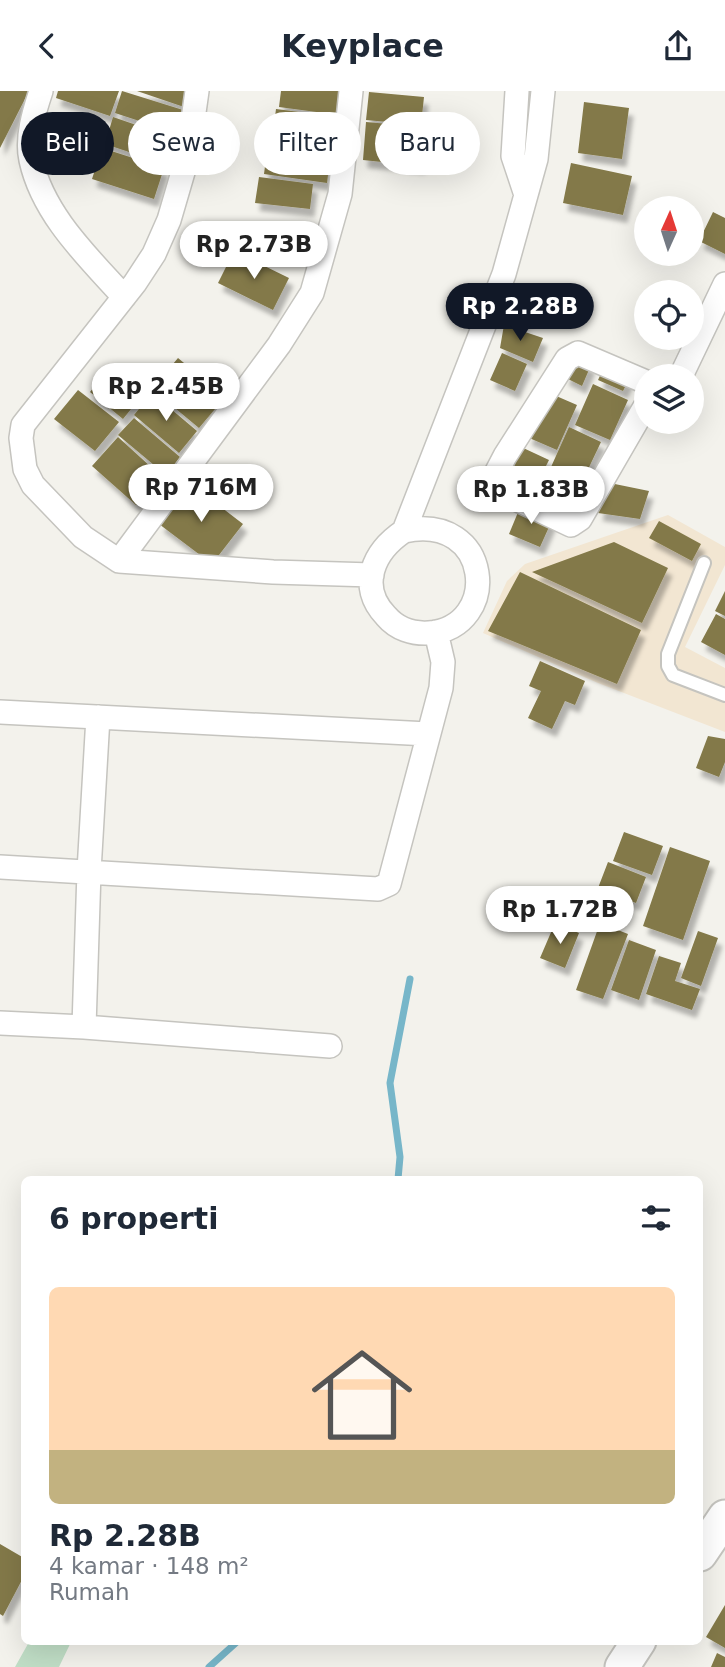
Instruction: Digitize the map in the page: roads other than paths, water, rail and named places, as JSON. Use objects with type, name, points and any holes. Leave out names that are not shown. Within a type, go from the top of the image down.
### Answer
[{"type":"main road","points":[[703,1549],[725,1517]]},
{"type":"main road","points":[[622,1667],[636,1645]]},
{"type":"street","points":[[41,91],[30,137],[31,159],[42,190],[61,225],[124,297]]},
{"type":"street","points":[[197,91],[188,155],[169,220],[154,254],[124,297],[23,425],[21,438],[25,469],[33,485],[83,537],[119,561],[273,572],[372,575]]},
{"type":"street","points":[[119,561],[279,345],[313,293],[340,194],[351,91]]},
{"type":"street","points":[[517,91],[513,156],[525,192]]},
{"type":"street","points":[[404,531],[504,274],[536,159],[543,91]]},
{"type":"street","points":[[687,364],[725,284]]},
{"type":"street","points":[[634,377],[578,353],[567,359],[493,479],[499,491],[571,525],[580,519],[634,426]]},
{"type":"street","points":[[436,529],[464,544],[475,565],[478,589],[473,604],[451,627],[422,633],[408,631],[389,620],[376,603],[372,575],[377,557],[388,542],[404,531],[436,529]]},
{"type":"street","points":[[0,867],[378,889],[389,884],[441,688],[443,662],[436,632]]},
{"type":"street","points":[[0,712],[428,734]]},
{"type":"street","points":[[84,1027],[98,717]]},
{"type":"street","points":[[0,1023],[330,1046]]},
{"type":"lane","points":[[704,563],[668,655],[668,666],[673,675],[725,695]]},
{"type":"waterway","points":[[398,1176],[400,1157],[390,1083],[410,979]]},
{"type":"waterway","points":[[209,1667],[234,1645]]}]
